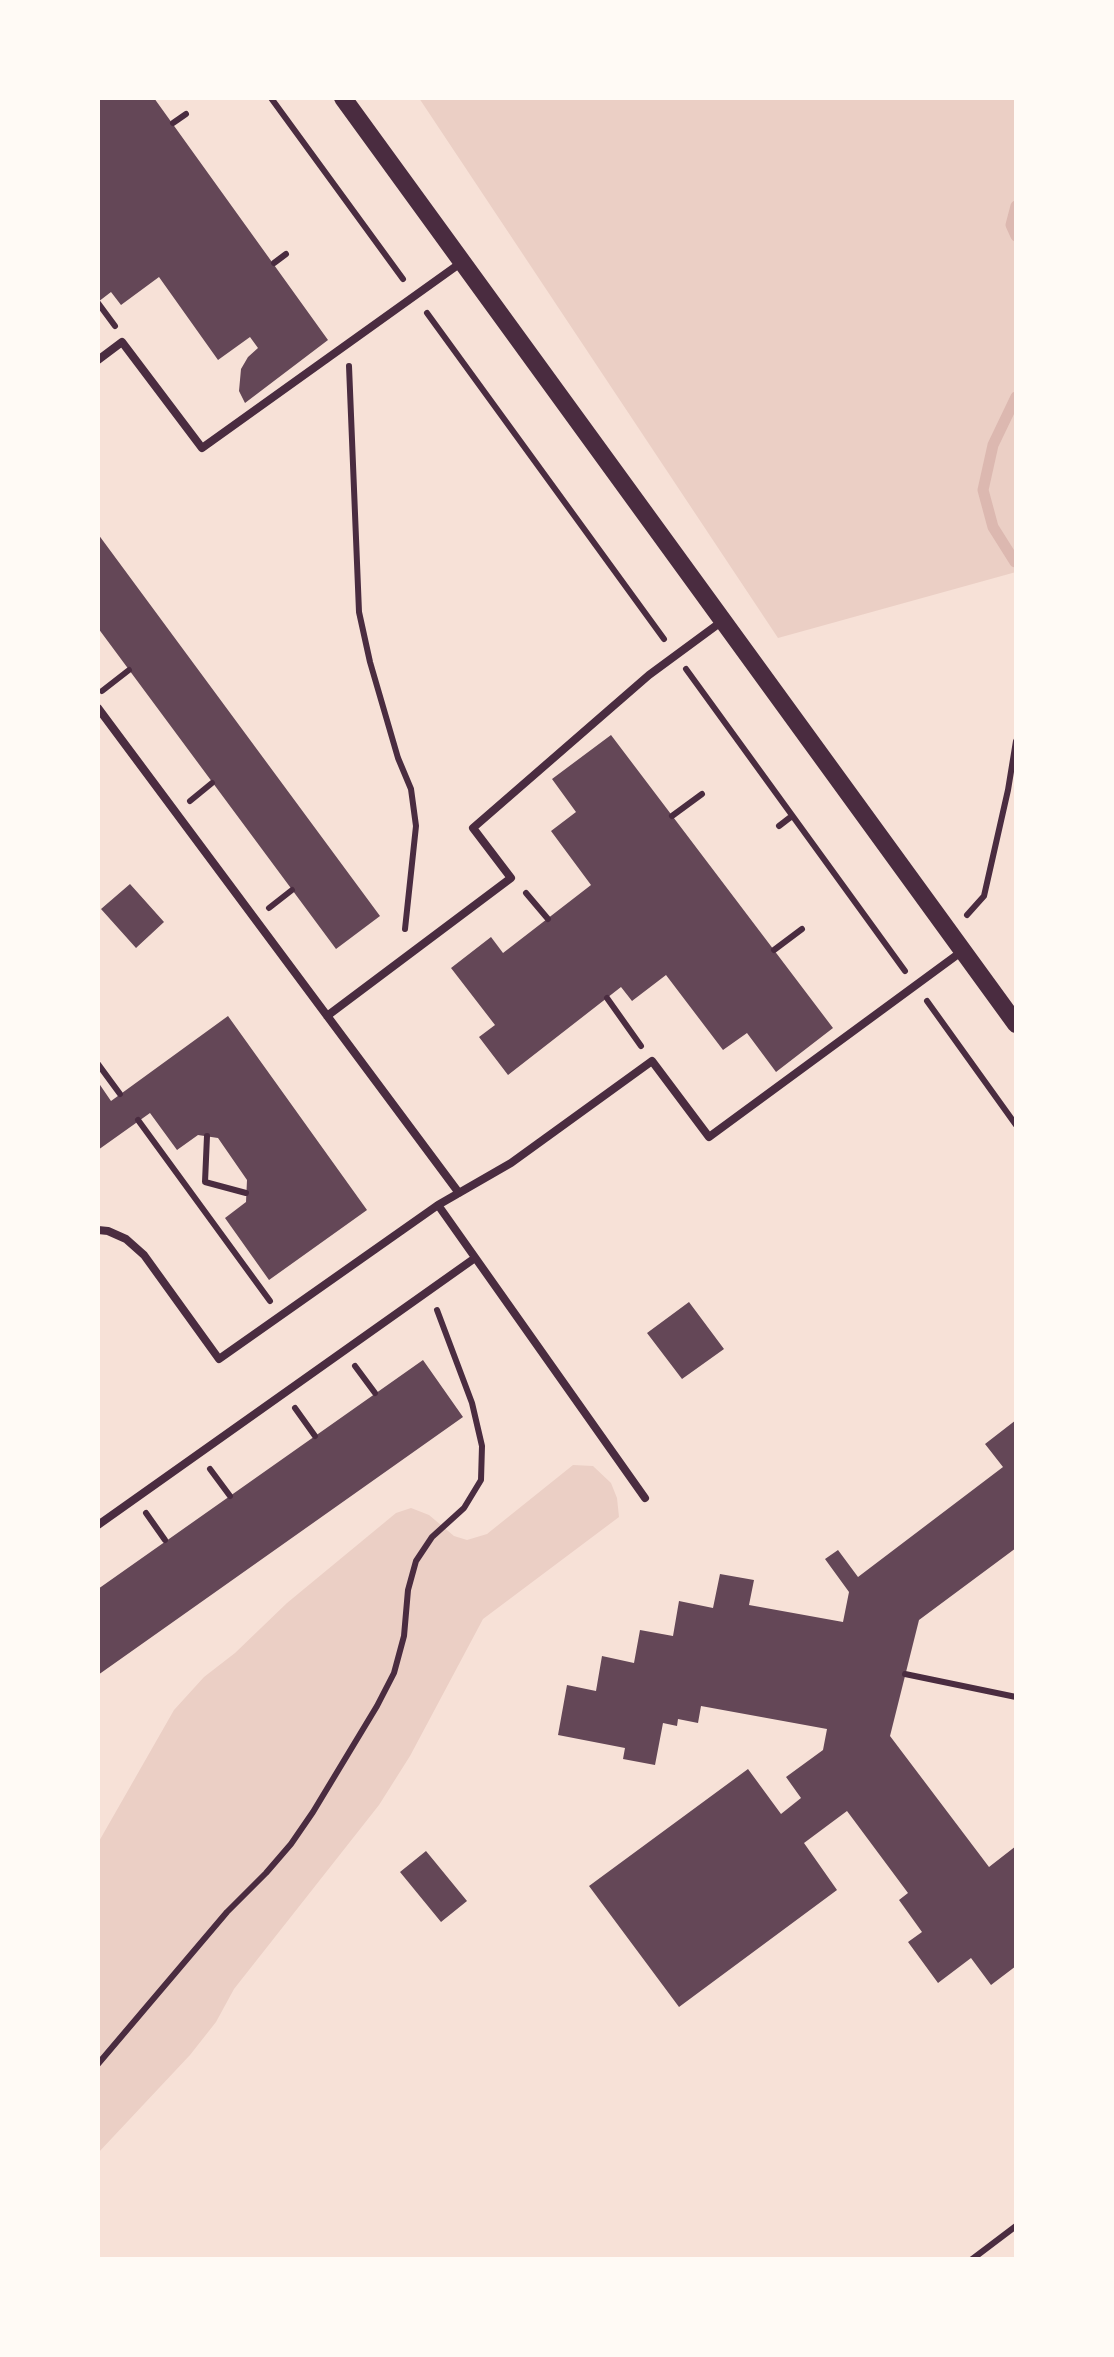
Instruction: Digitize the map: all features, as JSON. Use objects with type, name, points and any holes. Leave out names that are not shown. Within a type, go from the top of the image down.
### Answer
[{"type":"street","points":[[344,98],[1016,1024]]},
{"type":"lane","points":[[98,360],[122,342],[202,448],[462,262]]},
{"type":"lane","points":[[327,1016],[511,878],[473,828],[649,675],[723,620]]},
{"type":"lane","points":[[98,708],[459,1193]]},
{"type":"lane","points":[[98,1230],[126,1240],[144,1255],[219,1358],[438,1205],[512,1163],[652,1061],[709,1137],[963,950]]},
{"type":"lane","points":[[438,1205],[645,1498]]},
{"type":"lane","points":[[98,1525],[475,1258]]},
{"type":"path","points":[[272,98],[1016,1125]]},
{"type":"path","points":[[173,124],[186,114]]},
{"type":"path","points":[[274,264],[286,254]]},
{"type":"path","points":[[98,303],[116,328]]},
{"type":"path","points":[[348,343],[359,612],[398,758],[411,789],[416,826],[402,960]]},
{"type":"path","points":[[98,694],[129,670]]},
{"type":"path","points":[[951,934],[984,896],[1016,741]]},
{"type":"path","points":[[672,816],[702,794]]},
{"type":"path","points":[[779,826],[792,816]]},
{"type":"path","points":[[532,898],[548,918]]},
{"type":"path","points":[[774,950],[802,929]]},
{"type":"path","points":[[607,998],[628,1026]]},
{"type":"path","points":[[98,1064],[120,1094]]},
{"type":"path","points":[[138,1120],[280,1316]]},
{"type":"path","points":[[191,1193],[205,1182],[207,1136]]},
{"type":"path","points":[[205,1182],[246,1194]]},
{"type":"path","points":[[98,2064],[227,1912],[279,1858],[313,1812],[394,1672],[416,1561],[432,1537],[464,1508],[481,1480],[482,1446],[472,1403],[430,1290]]},
{"type":"path","points":[[344,1351],[375,1394]]},
{"type":"path","points":[[284,1393],[315,1436]]},
{"type":"path","points":[[199,1454],[230,1496]]},
{"type":"path","points":[[905,1674],[1016,1697]]},
{"type":"path","points":[[971,2260],[1016,2226]]},
{"type":"shaded area","points":[[419,98],[1016,98],[1016,572],[778,638]]},
{"type":"shaded area","points":[[573,1465],[593,1466],[611,1483],[619,1517],[483,1619],[410,1756],[379,1805],[234,1989],[216,2022],[190,2055],[98,2153],[98,1843],[174,1710],[204,1677],[287,1603],[396,1513],[411,1508],[467,1540],[487,1534]]},
{"type":"building","points":[[98,98],[154,98],[328,340],[245,403],[239,391],[241,369],[258,348],[250,337],[218,360],[159,277],[121,305],[111,292],[98,302]]},
{"type":"building","points":[[98,534],[380,916],[336,949],[98,628]]},
{"type":"building","points":[[611,735],[833,1028],[776,1072],[747,1033],[723,1050],[666,975],[632,1001],[621,987],[508,1075],[479,1037],[495,1025],[451,968],[491,937],[503,953],[591,885],[551,831],[576,812],[552,779]]},
{"type":"building","points":[[130,884],[164,922],[136,948],[101,909]]},
{"type":"building","points":[[228,1016],[367,1210],[269,1280],[225,1218],[246,1202],[247,1180],[218,1138],[198,1135],[177,1150],[150,1113],[98,1150],[98,1082],[111,1101]]},
{"type":"building","points":[[689,1302],[724,1349],[682,1379],[647,1333]]},
{"type":"building","points":[[423,1360],[463,1417],[98,1675],[98,1589]]},
{"type":"building","points":[[1016,1420],[1016,1548],[919,1620],[890,1736],[989,1867],[1016,1846],[1016,1966],[991,1985],[971,1958],[938,1983],[908,1942],[922,1932],[899,1900],[908,1893],[847,1811],[804,1843],[837,1890],[679,2007],[589,1886],[748,1769],[781,1814],[801,1798],[786,1777],[823,1750],[827,1729],[701,1706],[698,1723],[678,1719],[677,1726],[663,1723],[655,1765],[623,1759],[625,1748],[558,1735],[567,1685],[596,1691],[602,1656],[634,1663],[640,1630],[673,1636],[679,1601],[713,1608],[720,1574],[754,1580],[749,1605],[843,1622],[849,1592],[825,1559],[838,1550],[858,1577],[1003,1467],[985,1444]]},
{"type":"building","points":[[426,1851],[467,1901],[441,1922],[400,1872]]},
{"type":"waterway","points":[[1016,206],[1011,225],[1016,236]]},
{"type":"waterway","points":[[1015,562],[993,527],[983,490],[993,445],[1016,397]]}]
